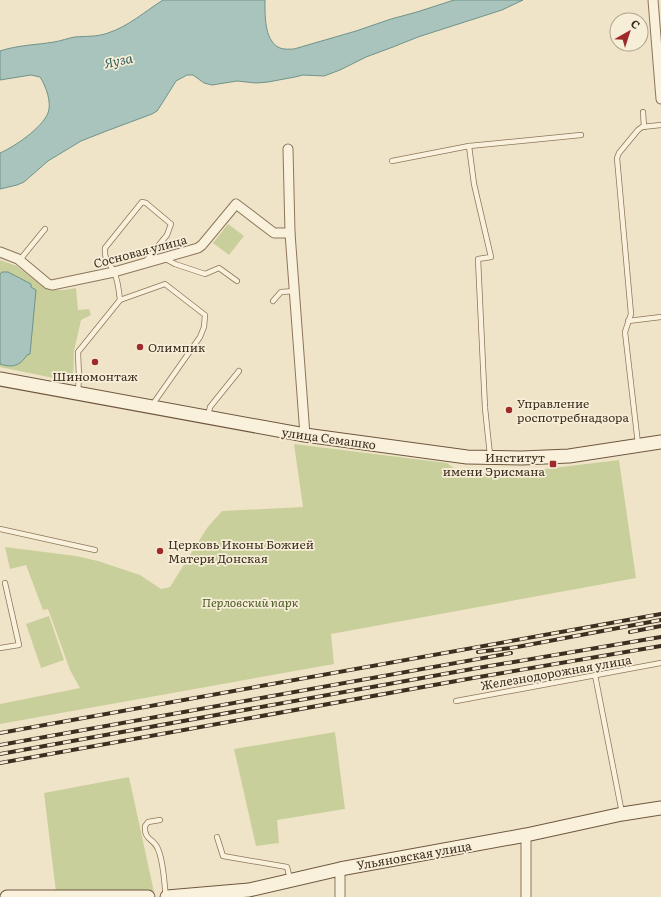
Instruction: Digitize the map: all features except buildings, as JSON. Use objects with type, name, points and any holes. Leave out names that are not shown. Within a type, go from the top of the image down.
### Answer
[{"type":"main road","name":"улица Семашко","points":[[0,379],[305,435],[467,457],[491,458],[569,456],[661,442]]},
{"type":"main road","name":"Ульяновская улица","points":[[166,897],[249,890],[340,868],[526,834],[622,814],[661,808]]},
{"type":"main road","points":[[7,897],[148,897]]},
{"type":"street","points":[[653,0],[661,99]]},
{"type":"street","points":[[288,150],[290,232],[305,435]]},
{"type":"street","name":"Сосновая улица","points":[[0,252],[21,261],[52,286],[114,272],[200,247],[236,204],[274,233],[290,232]]},
{"type":"street","points":[[526,834],[526,897]]},
{"type":"street","points":[[340,868],[340,897]]},
{"type":"lane","points":[[643,112],[644,127]]},
{"type":"lane","points":[[638,446],[625,332],[631,314],[617,158],[619,153],[638,130],[644,127],[661,125]]},
{"type":"lane","points":[[392,161],[469,146],[581,135]]},
{"type":"lane","points":[[469,146],[474,184],[491,257],[478,259],[485,408],[491,458]]},
{"type":"lane","points":[[120,300],[114,272],[107,262],[105,248],[142,202],[146,203],[170,224],[168,236],[144,263]]},
{"type":"lane","points":[[21,261],[23,256],[45,229]]},
{"type":"lane","points":[[164,258],[175,264],[205,274],[220,268],[237,281]]},
{"type":"lane","points":[[77,393],[79,378],[77,353],[120,300],[165,284],[205,315],[204,327],[200,337],[155,401],[153,407]]},
{"type":"lane","points":[[273,301],[281,292],[295,291]]},
{"type":"lane","points":[[628,321],[661,317]]},
{"type":"lane","points":[[208,417],[210,407],[239,371]]},
{"type":"lane","points":[[0,529],[95,550]]},
{"type":"lane","points":[[0,648],[19,644],[5,583]]},
{"type":"lane","name":"Железнодорожная улица","points":[[456,701],[661,663]]},
{"type":"lane","points":[[595,676],[622,814]]},
{"type":"lane","points":[[160,820],[148,822],[145,826],[144,832],[146,837],[158,849],[166,897]]},
{"type":"lane","points":[[218,837],[223,856],[287,867],[290,880]]},
{"type":"green space","points":[[228,224],[244,236],[229,255],[213,243]]},
{"type":"green space","points":[[0,260],[17,266],[40,284],[52,290],[76,288],[78,310],[89,309],[91,315],[81,320],[74,351],[73,382],[0,367]]},
{"type":"green space","name":"Перловский парк","points":[[294,444],[447,463],[465,477],[476,478],[486,472],[545,469],[619,460],[636,578],[331,634],[334,664],[0,724],[0,704],[80,688],[70,670],[48,609],[43,610],[26,565],[10,569],[5,547],[76,556],[98,561],[140,575],[161,589],[170,587],[207,528],[222,511],[303,507]]},
{"type":"green space","points":[[49,616],[64,660],[41,668],[26,624]]},
{"type":"green space","points":[[335,732],[345,809],[277,820],[279,843],[256,846],[234,749]]},
{"type":"green space","points":[[129,777],[154,892],[56,892],[44,793]]},
{"type":"water","name":"Яуза","points":[[163,0],[265,0],[266,26],[270,38],[273,43],[282,49],[294,49],[454,0],[523,0],[502,10],[418,37],[366,57],[324,76],[303,75],[268,82],[256,83],[237,81],[212,85],[204,83],[193,75],[187,75],[176,81],[157,111],[81,141],[48,161],[24,182],[0,189],[0,153],[20,142],[40,125],[48,113],[49,100],[40,77],[31,75],[0,80],[0,51],[20,46],[57,42],[75,37],[96,36],[108,33],[130,23]]},
{"type":"water","points":[[2,272],[8,272],[31,284],[31,287],[36,290],[30,354],[27,355],[19,364],[12,366],[0,364],[0,274]]},
{"type":"railway","points":[[0,733],[661,614]]},
{"type":"railway","points":[[478,652],[517,647],[661,620]]},
{"type":"railway","points":[[630,632],[661,626]]},
{"type":"railway","points":[[0,754],[472,669],[661,637]]},
{"type":"railway","points":[[0,763],[473,678],[661,646]]},
{"type":"railway","points":[[0,745],[511,653]]},
{"type":"place","name":"Олимпик","points":[[140,347]]},
{"type":"place","name":"Шиномонтаж","points":[[95,362]]},
{"type":"place","name":"Управление роспотребнадзора","points":[[509,410]]},
{"type":"place","name":"Институт имени Эрисмана","points":[[553,464]]},
{"type":"place","name":"Церковь Иконы Божией Матери Донская","points":[[160,551]]}]
